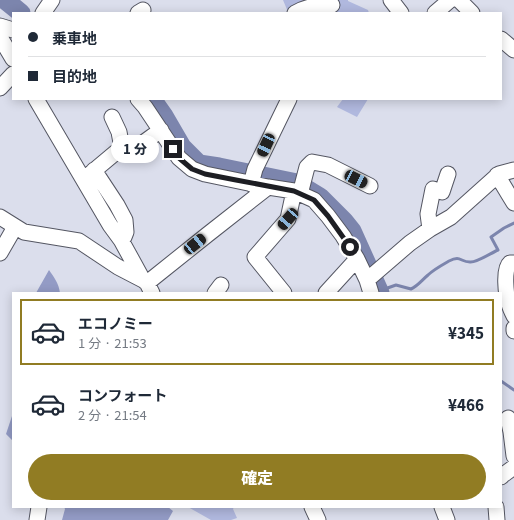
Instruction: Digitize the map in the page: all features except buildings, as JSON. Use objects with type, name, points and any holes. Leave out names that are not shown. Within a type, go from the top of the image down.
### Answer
[{"type":"street","points":[[44,12],[52,0]]},
{"type":"street","points":[[391,0],[400,12]]},
{"type":"street","points":[[435,12],[450,0]]},
{"type":"street","points":[[459,0],[471,12]]},
{"type":"street","points":[[298,12],[320,5],[332,5]]},
{"type":"street","points":[[0,26],[12,30]]},
{"type":"street","points":[[0,37],[12,57]]},
{"type":"street","points":[[502,40],[514,50]]},
{"type":"street","points":[[0,88],[12,75]]},
{"type":"street","points":[[37,100],[89,175],[110,225],[121,240],[147,286]]},
{"type":"street","points":[[251,184],[255,169],[289,100]]},
{"type":"street","points":[[145,102],[179,158],[192,169],[205,174],[297,193],[314,200],[343,236],[357,259],[369,286],[410,243],[450,217],[497,175],[514,170]]},
{"type":"street","points":[[112,117],[119,132],[122,148]]},
{"type":"street","points":[[122,148],[132,151],[161,130]]},
{"type":"street","points":[[89,175],[122,148]]},
{"type":"street","points":[[283,292],[255,257],[288,219],[307,167],[312,162],[328,165],[370,186]]},
{"type":"street","points":[[430,229],[428,214],[433,189],[442,192],[448,174]]},
{"type":"street","points":[[497,175],[514,203]]},
{"type":"street","points":[[147,286],[207,235],[268,187]]},
{"type":"street","points":[[0,217],[24,232],[79,241],[147,286]]},
{"type":"street","points":[[0,253],[15,226]]},
{"type":"street","points":[[327,292],[357,259]]},
{"type":"street","points":[[508,309],[506,272],[507,265],[510,262],[514,263]]},
{"type":"street","points":[[508,418],[514,456]]},
{"type":"street","points":[[502,476],[514,467]]},
{"type":"street","points":[[36,520],[39,508]]},
{"type":"street","points":[[312,508],[318,520]]},
{"type":"street","points":[[442,508],[447,520]]},
{"type":"street","points":[[496,508],[497,520]]},
{"type":"shaded area","points":[[283,0],[348,0],[368,10],[369,12],[288,12]]},
{"type":"shaded area","points":[[342,100],[367,100],[357,117],[337,107]]},
{"type":"shaded area","points":[[49,270],[60,292],[37,292]]},
{"type":"shaded area","points":[[12,416],[12,440],[6,434]]},
{"type":"shaded area","points":[[169,508],[173,511],[168,520],[62,520],[65,509]]},
{"type":"shaded area","points":[[190,508],[234,508],[237,518],[231,520],[211,520]]},
{"type":"waterway","points":[[5,0],[20,12]]},
{"type":"waterway","points":[[153,100],[182,147],[199,164],[297,183],[320,197],[352,231],[380,292]]},
{"type":"waterway","points":[[379,291],[396,285],[411,289],[418,285],[432,271],[453,259],[473,262],[484,258],[498,250],[491,237],[514,223]]},
{"type":"waterway","points":[[502,382],[514,390]]},
{"type":"route","points":[[173,149],[179,158],[192,169],[205,174],[294,191],[314,200],[328,216],[350,247]]}]
